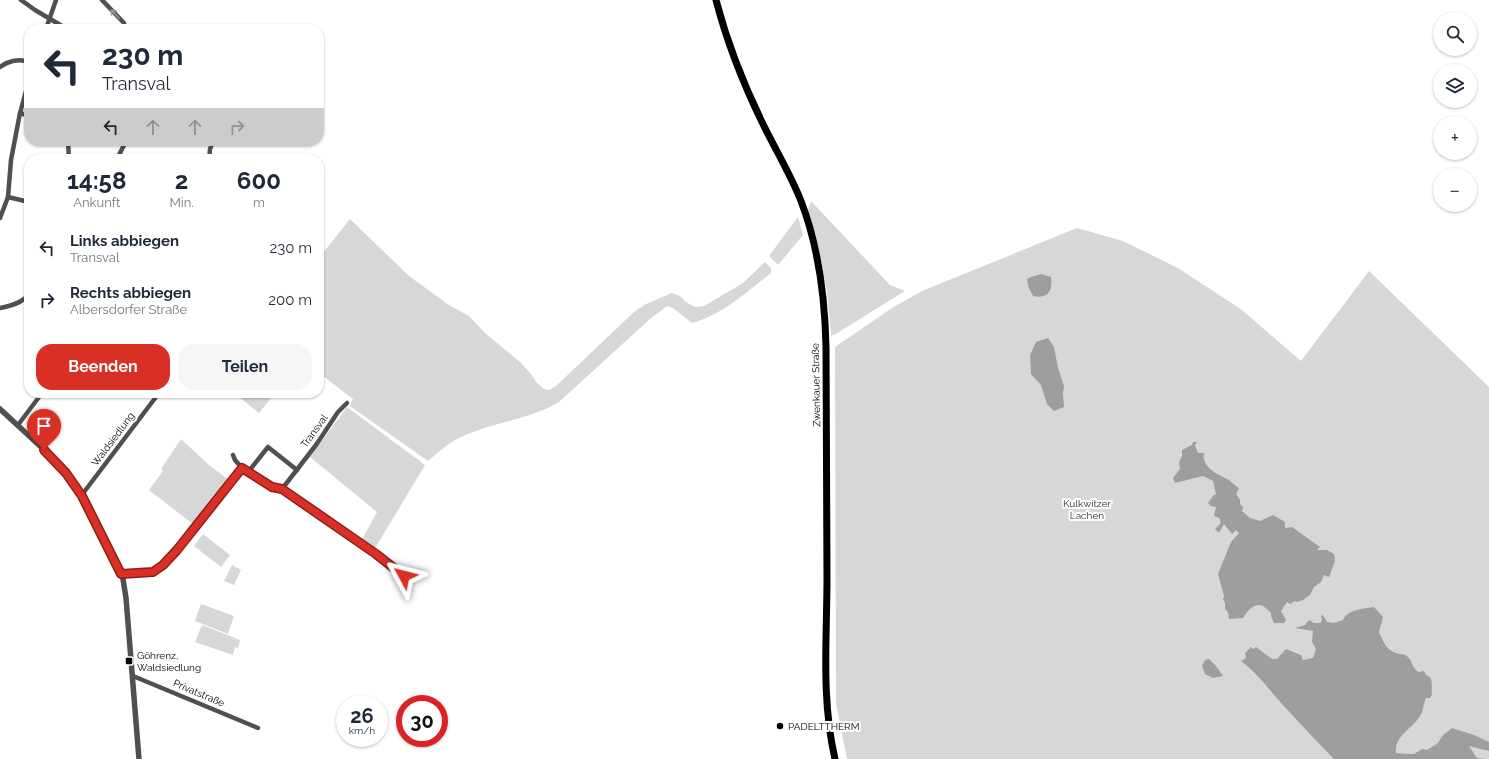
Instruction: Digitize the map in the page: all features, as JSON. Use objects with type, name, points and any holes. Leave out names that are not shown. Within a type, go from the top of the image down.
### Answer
[{"type":"main road","name":"Zwenkauer Straße","points":[[716,0],[729,42],[761,120],[800,199],[821,275],[825,313],[826,347],[826,678],[829,729],[835,759]]},
{"type":"street","points":[[21,0],[58,24]]},
{"type":"street","points":[[48,24],[56,0]]},
{"type":"street","points":[[102,0],[124,24]]},
{"type":"street","points":[[0,67],[6,62],[24,61]]},
{"type":"street","points":[[0,218],[8,197],[11,160],[24,98]]},
{"type":"street","points":[[20,113],[24,114]]},
{"type":"street","points":[[8,197],[24,201]]},
{"type":"street","points":[[0,308],[10,306],[24,299]]},
{"type":"street","points":[[18,425],[38,398]]},
{"type":"street","name":"Waldsiedlung","points":[[82,496],[155,398]]},
{"type":"street","name":"Transval","points":[[282,489],[330,426],[338,412],[347,403]]},
{"type":"street","points":[[0,409],[53,458],[66,473],[82,496],[121,574],[126,598],[139,759]]},
{"type":"street","points":[[249,471],[268,447],[297,470]]},
{"type":"street","points":[[233,455],[234,460],[242,468],[249,471],[272,487],[282,489],[376,554],[404,576]]},
{"type":"street","points":[[121,574],[153,572],[163,565],[177,550],[242,468]]},
{"type":"street","name":"Privatstraße","points":[[133,676],[258,728]]},
{"type":"green space","points":[[811,201],[890,285],[905,291],[834,335],[831,335],[827,291],[817,242],[808,210]]},
{"type":"green space","points":[[798,217],[803,235],[778,265],[769,256]]},
{"type":"green space","points":[[350,219],[409,276],[449,305],[469,316],[485,333],[520,362],[537,383],[544,389],[549,390],[556,386],[634,312],[646,304],[672,293],[680,296],[686,302],[695,307],[704,306],[743,283],[765,262],[771,268],[771,273],[744,295],[724,308],[692,323],[673,308],[667,306],[650,319],[559,402],[537,413],[487,427],[458,438],[428,461],[350,406],[353,399],[324,377],[324,252]]},
{"type":"green space","name":"Kulkwitzer Lachen","points":[[1077,228],[1123,241],[1178,268],[1242,310],[1301,361],[1369,271],[1489,387],[1489,759],[847,759],[836,704],[835,347],[892,308],[922,291]]},
{"type":"green space","points":[[240,398],[271,398],[259,413]]},
{"type":"green space","points":[[347,407],[425,465],[374,550],[361,541],[377,512],[310,457]]},
{"type":"green space","points":[[181,439],[209,465],[229,480],[194,525],[149,490],[163,471],[161,469]]},
{"type":"green space","points":[[203,534],[230,555],[221,567],[194,546]]},
{"type":"green space","points":[[232,565],[241,570],[234,585],[224,581]]},
{"type":"green space","points":[[201,604],[234,616],[228,634],[195,621]]},
{"type":"green space","points":[[202,625],[240,640],[238,648],[235,647],[233,655],[195,642]]},
{"type":"shaded area","points":[[1041,274],[1051,277],[1050,290],[1046,295],[1038,297],[1033,296],[1028,286],[1027,279]]},
{"type":"shaded area","points":[[1048,338],[1054,347],[1058,368],[1064,386],[1064,407],[1054,411],[1047,404],[1041,385],[1031,374],[1030,355],[1036,342]]},
{"type":"shaded area","points":[[1193,442],[1197,442],[1195,445],[1198,453],[1204,453],[1205,462],[1210,469],[1229,480],[1239,488],[1236,494],[1240,500],[1240,504],[1243,507],[1242,511],[1250,518],[1260,521],[1273,515],[1285,522],[1285,528],[1292,527],[1320,547],[1317,550],[1327,550],[1334,554],[1335,561],[1329,577],[1324,575],[1321,582],[1314,587],[1310,595],[1303,600],[1297,602],[1295,601],[1290,604],[1287,602],[1281,611],[1286,620],[1284,623],[1274,623],[1271,613],[1260,605],[1251,608],[1243,618],[1229,619],[1228,612],[1225,609],[1223,599],[1224,596],[1218,574],[1231,542],[1239,533],[1236,530],[1232,534],[1224,524],[1219,533],[1215,529],[1221,523],[1219,518],[1214,516],[1216,507],[1211,506],[1208,503],[1216,494],[1213,481],[1203,476],[1175,483],[1173,478],[1180,469],[1179,462],[1182,456],[1182,450],[1192,445]]},
{"type":"shaded area","points":[[1374,607],[1383,617],[1379,632],[1387,647],[1393,652],[1404,655],[1410,659],[1416,670],[1418,672],[1424,671],[1426,675],[1430,677],[1431,681],[1432,695],[1430,698],[1426,698],[1422,712],[1417,721],[1401,737],[1396,747],[1396,753],[1414,754],[1422,749],[1427,750],[1438,743],[1443,735],[1452,728],[1474,735],[1489,742],[1489,751],[1469,746],[1477,758],[1486,759],[1334,759],[1257,676],[1241,661],[1246,658],[1245,653],[1251,647],[1253,649],[1256,647],[1272,659],[1277,659],[1286,649],[1301,655],[1303,660],[1313,658],[1316,649],[1312,642],[1313,631],[1295,628],[1305,625],[1309,620],[1314,623],[1320,623],[1322,621],[1321,616],[1323,615],[1327,622],[1334,623],[1343,620],[1345,616],[1352,612]]},
{"type":"shaded area","points":[[1209,659],[1223,676],[1213,678],[1205,674],[1202,666],[1205,660]]},
{"type":"place","name":"Göhrenz, Waldsiedlung","points":[[129,661]]},
{"type":"place","name":"PADELTTHERM","points":[[780,726]]},
{"type":"route","points":[[44,450],[71,479],[82,496],[121,574],[153,572],[163,565],[177,550],[242,468],[246,469],[272,487],[282,489],[376,554],[404,576]]}]
